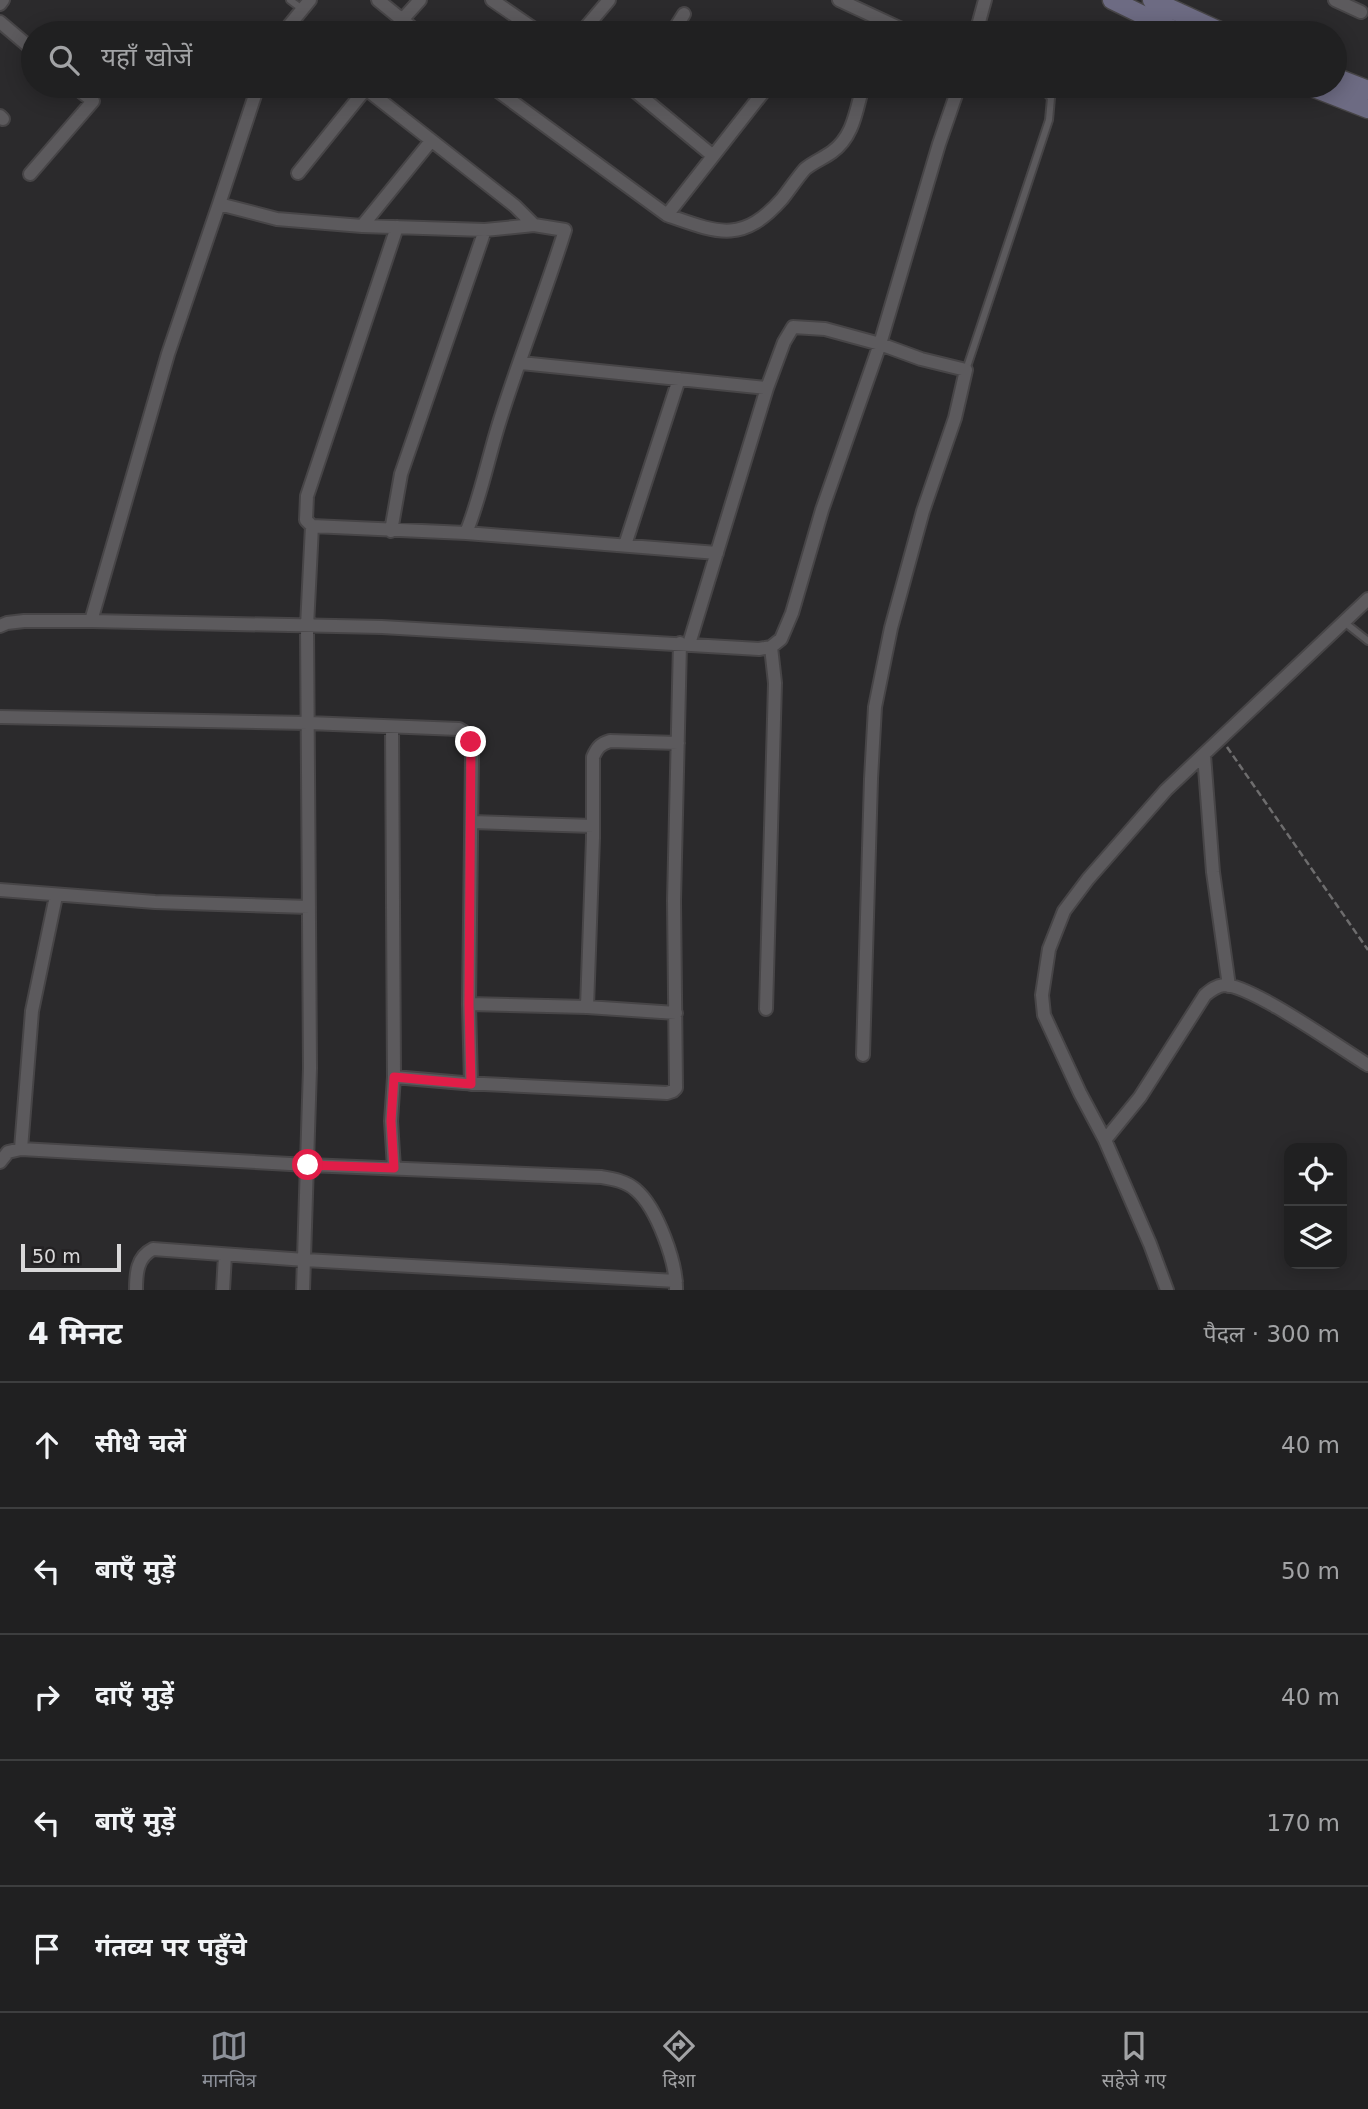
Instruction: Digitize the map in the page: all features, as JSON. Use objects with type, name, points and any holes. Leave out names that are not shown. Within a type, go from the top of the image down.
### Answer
[{"type":"main road","points":[[1112,0],[1155,21]]},
{"type":"main road","points":[[1152,0],[1198,21]]},
{"type":"main road","points":[[1347,82],[1368,90]]},
{"type":"main road","points":[[1340,98],[1368,109]]},
{"type":"street","points":[[0,5],[3,0]]},
{"type":"street","points":[[377,0],[402,21]]},
{"type":"street","points":[[412,21],[420,0]]},
{"type":"street","points":[[492,0],[511,5],[528,21]]},
{"type":"street","points":[[591,21],[609,0]]},
{"type":"street","points":[[839,0],[881,20]]},
{"type":"street","points":[[979,21],[985,0]]},
{"type":"street","points":[[1335,0],[1361,12]]},
{"type":"street","points":[[293,21],[306,5]]},
{"type":"street","points":[[680,21],[684,14]]},
{"type":"street","points":[[0,22],[21,40]]},
{"type":"street","points":[[30,174],[93,102],[88,98]]},
{"type":"street","points":[[91,621],[168,354],[254,98]]},
{"type":"street","points":[[298,173],[358,98]]},
{"type":"street","points":[[380,98],[515,206],[534,225]]},
{"type":"street","points":[[507,98],[667,215],[703,228],[724,232],[755,224],[781,200],[805,169],[841,145],[851,131],[860,98]]},
{"type":"street","points":[[646,98],[712,155]]},
{"type":"street","points":[[667,215],[758,98]]},
{"type":"street","points":[[0,626],[24,621],[91,621],[382,627],[759,649],[771,647],[781,639],[792,613],[822,510],[880,344],[955,98]]},
{"type":"street","points":[[362,226],[431,141]]},
{"type":"street","points":[[219,204],[277,219],[362,226],[485,230],[534,225],[565,230],[500,420],[479,498],[466,533]]},
{"type":"street","points":[[397,227],[307,496],[306,520],[313,526],[466,533],[717,553]]},
{"type":"street","points":[[391,531],[401,474],[485,230]]},
{"type":"street","points":[[394,1077],[471,1084],[667,1093],[673,1091],[677,1078],[674,901],[678,743],[684,644],[717,553],[767,388],[784,342],[793,327],[825,329],[966,370],[960,401],[923,511],[891,628],[875,707],[863,1055]]},
{"type":"street","points":[[521,363],[767,388]]},
{"type":"street","points":[[625,545],[679,379]]},
{"type":"street","points":[[303,1290],[308,1165],[307,626],[313,526]]},
{"type":"street","points":[[1167,1290],[1105,1140],[1044,1015],[1042,995],[1049,949],[1064,911],[1088,879],[1166,790],[1368,599]]},
{"type":"street","points":[[766,1009],[775,683],[771,647]]},
{"type":"street","points":[[0,717],[308,723],[459,729],[467,733],[472,756],[469,1004],[471,1084]]},
{"type":"street","points":[[392,727],[394,1077],[391,1121],[394,1168]]},
{"type":"street","points":[[587,1007],[593,757],[596,749],[610,741],[678,743]]},
{"type":"street","points":[[1204,755],[1213,872],[1230,986]]},
{"type":"street","points":[[472,822],[593,826]]},
{"type":"street","points":[[0,890],[155,902],[309,907]]},
{"type":"street","points":[[21,1149],[32,1011],[56,896]]},
{"type":"street","points":[[1105,1140],[1140,1097],[1205,995],[1214,988],[1230,986],[1250,991],[1368,1065]]},
{"type":"street","points":[[469,1004],[587,1007],[676,1013]]},
{"type":"street","points":[[0,1162],[8,1152],[21,1149],[620,1180],[636,1190],[650,1208],[667,1244],[676,1285],[595,1284],[153,1249],[145,1253],[140,1261],[136,1290]]},
{"type":"street","points":[[223,1290],[225,1255],[305,1260]]},
{"type":"lane","points":[[290,0],[306,5]]},
{"type":"lane","points":[[966,370],[1049,120],[1051,98]]},
{"type":"lane","points":[[1344,622],[1368,640]]},
{"type":"path","points":[[1221,739],[1368,950]]},
{"type":"route","points":[[308,1165],[394,1168],[391,1121],[394,1077],[471,1084],[471,742]]}]
